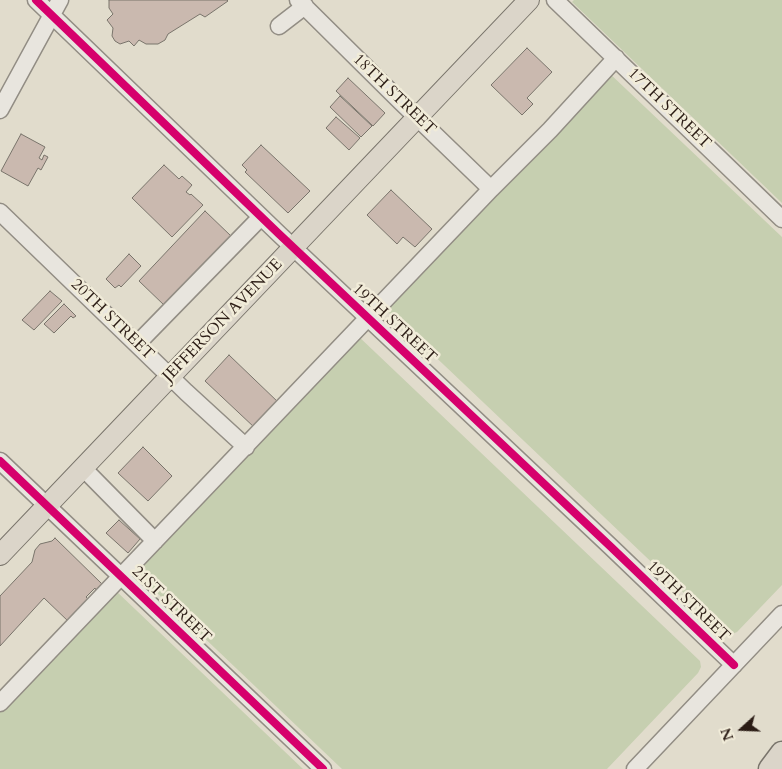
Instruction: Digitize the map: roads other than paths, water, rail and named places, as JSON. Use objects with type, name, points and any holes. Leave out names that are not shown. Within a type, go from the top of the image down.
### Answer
[{"type":"highway","points":[[770,769],[782,753]]},
{"type":"main road","name":"JEFFERSON AVENUE","points":[[0,556],[530,0]]},
{"type":"street","name":"19TH STREET","points":[[36,0],[367,318],[734,665]]},
{"type":"street","points":[[0,110],[60,0]]},
{"type":"street","name":"17TH STREET","points":[[555,0],[782,219]]},
{"type":"street","points":[[279,26],[301,3]]},
{"type":"street","name":"18TH STREET","points":[[301,3],[491,189]]},
{"type":"street","points":[[0,703],[367,318],[550,130],[616,58]]},
{"type":"street","name":"20TH STREET","points":[[0,212],[246,447]]},
{"type":"street","points":[[137,344],[261,217]]},
{"type":"street","name":"21ST STREET","points":[[0,461],[323,769]]},
{"type":"street","points":[[83,468],[155,541]]},
{"type":"street","points":[[635,769],[782,614]]}]
